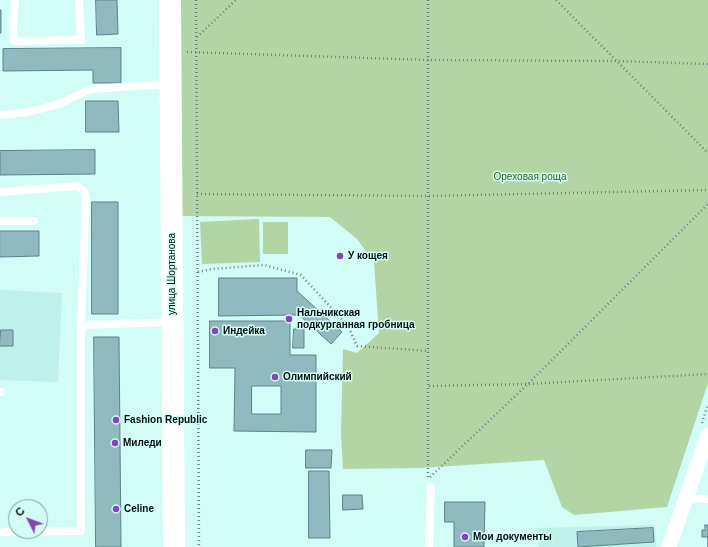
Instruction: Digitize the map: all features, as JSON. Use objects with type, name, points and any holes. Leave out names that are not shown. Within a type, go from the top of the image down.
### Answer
[{"type":"street","name":"улица Шортанова","points":[[170,0],[174,547]]},
{"type":"street","points":[[669,547],[708,435]]},
{"type":"lane","points":[[15,0],[13,28],[14,41],[81,40],[79,0]]},
{"type":"lane","points":[[0,115],[29,112],[59,104],[91,89],[170,84]]},
{"type":"lane","points":[[0,192],[77,186],[83,190],[86,196],[80,325],[81,532],[0,532]]},
{"type":"lane","points":[[0,221],[34,220]]},
{"type":"lane","points":[[80,325],[172,322]]},
{"type":"lane","points":[[430,487],[430,547]]},
{"type":"lane","points":[[686,498],[708,499]]},
{"type":"path","points":[[196,0],[199,547]]},
{"type":"path","points":[[197,38],[236,0]]},
{"type":"path","points":[[428,0],[428,478],[528,384],[708,204]]},
{"type":"path","points":[[556,0],[708,154]]},
{"type":"path","points":[[185,52],[428,60],[616,61],[708,64]]},
{"type":"path","points":[[197,194],[428,196],[708,190]]},
{"type":"path","points":[[198,272],[212,269],[264,265],[301,275],[348,326],[357,346],[429,351]]},
{"type":"path","points":[[429,386],[528,384],[708,374]]},
{"type":"shaded area","points":[[0,290],[62,293],[58,382],[0,380]]},
{"type":"shaded area","points":[[655,525],[656,547],[539,547],[536,528]]},
{"type":"green space","name":"Ореховая роща","points":[[178,0],[708,0],[708,383],[667,507],[574,515],[562,507],[544,460],[420,468],[343,469],[341,433],[343,349],[357,353],[379,333],[374,262],[357,239],[330,217],[179,216]]},
{"type":"green space","points":[[259,219],[260,262],[202,264],[200,222]]},
{"type":"green space","points":[[263,222],[288,222],[288,254],[263,254]]},
{"type":"building","points":[[96,0],[117,0],[118,34],[97,35]]},
{"type":"building","points":[[1,10],[1,33],[0,33]]},
{"type":"building","points":[[121,48],[121,83],[93,83],[93,70],[3,71],[3,49]]},
{"type":"building","points":[[86,101],[118,101],[119,132],[86,132]]},
{"type":"building","points":[[95,150],[95,174],[0,175],[0,151]]},
{"type":"building","points":[[92,202],[118,202],[118,314],[92,314]]},
{"type":"building","points":[[0,231],[39,231],[39,256],[0,257]]},
{"type":"building","points":[[219,278],[297,278],[297,291],[342,332],[331,344],[297,313],[297,315],[219,316]]},
{"type":"building","name":"Олимпийский","points":[[210,321],[290,321],[290,355],[316,355],[316,432],[234,431],[235,368],[210,368]],"holes":[[[252,386],[281,386],[281,414],[252,414]]]},
{"type":"building","points":[[294,329],[304,329],[304,348],[293,348]]},
{"type":"building","points":[[1,330],[13,330],[13,346],[0,346]]},
{"type":"building","points":[[94,337],[119,337],[121,547],[96,547]]},
{"type":"building","points":[[306,450],[332,450],[331,468],[306,468]]},
{"type":"building","points":[[309,471],[329,471],[330,538],[309,538]]},
{"type":"building","points":[[343,495],[362,495],[363,509],[343,510]]},
{"type":"building","points":[[445,502],[485,502],[484,547],[454,547],[454,522],[445,522]]},
{"type":"building","points":[[705,525],[708,525],[708,537],[702,537],[702,530],[705,530]]},
{"type":"building","points":[[653,528],[654,542],[578,547],[577,532]]},
{"type":"place","name":"У кощея","points":[[340,256]]},
{"type":"place","name":"Нальчикская подкурганная гробница","points":[[289,319]]},
{"type":"place","name":"Индейка","points":[[215,331]]},
{"type":"place","name":"Олимпийский","points":[[275,377]]},
{"type":"place","name":"Fashion Republic","points":[[116,420]]},
{"type":"place","name":"Миледи","points":[[115,443]]},
{"type":"place","name":"Celine","points":[[116,509]]},
{"type":"place","name":"Мои документы","points":[[465,537]]}]
